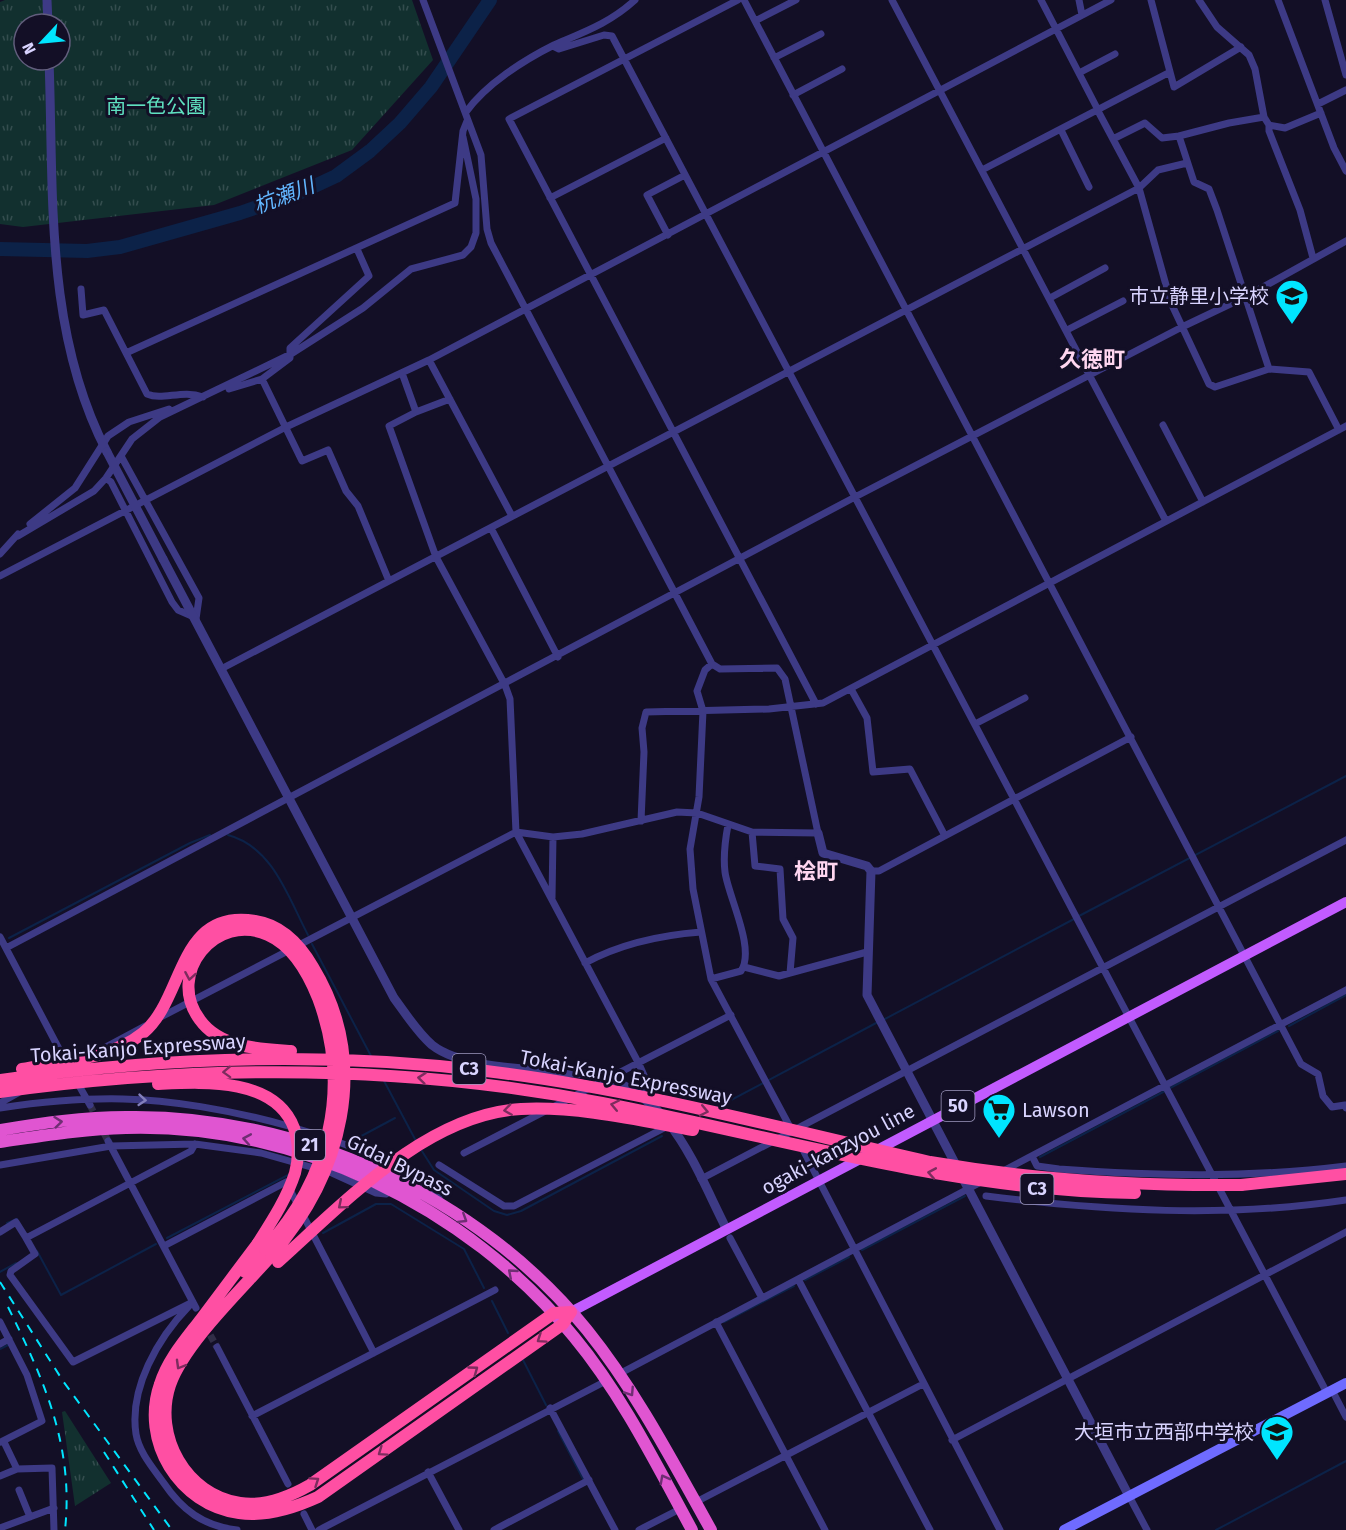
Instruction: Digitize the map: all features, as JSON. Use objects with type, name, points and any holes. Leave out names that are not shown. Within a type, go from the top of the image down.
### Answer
[{"type":"highway","points":[[0,1073],[77,1059],[131,1041],[146,1030],[160,1014],[184,958],[198,939],[208,931],[229,922],[241,920],[265,923],[277,928],[306,955],[324,990],[336,1025],[344,1078],[338,1137],[324,1177],[296,1226],[268,1252],[170,1359],[158,1387],[154,1420],[161,1451],[177,1479],[199,1498],[226,1510],[255,1514],[297,1506],[332,1489],[563,1324],[571,1312]]},
{"type":"highway","points":[[486,1071],[441,1062],[356,1054],[345,1054],[334,1053],[323,1053],[300,1052],[265,1049],[230,1042],[206,1027],[193,1009],[189,998],[189,976],[192,965],[210,941],[227,932],[246,929],[268,935],[287,947],[298,960],[315,991],[332,1047],[333,1057],[334,1068],[335,1096],[324,1154],[301,1203],[268,1252],[198,1331],[177,1369],[166,1396],[168,1439],[181,1465],[200,1486],[226,1499],[255,1504],[285,1497],[310,1485],[554,1313],[571,1312]]},
{"type":"highway","name":"Tokai-Kanjo Expressway","points":[[0,1080],[127,1065],[248,1058],[361,1060],[486,1071],[599,1088],[930,1162],[978,1170],[1086,1182],[1241,1185]]},
{"type":"highway","name":"Tokai-Kanjo Expressway","points":[[0,1092],[141,1077],[247,1072],[411,1077],[599,1102],[836,1155],[928,1173],[1037,1189],[1137,1193],[1346,1174]]},
{"type":"highway","points":[[0,1097],[168,1083],[241,1087],[267,1096],[285,1112],[291,1122],[298,1158],[268,1252]]},
{"type":"highway","points":[[268,1252],[358,1192],[421,1143],[461,1122],[499,1112],[530,1109],[565,1110],[836,1155]]},
{"type":"highway","name":"Gidai Bypass","points":[[0,1130],[47,1123],[126,1117],[226,1124],[260,1131],[329,1152],[394,1179],[440,1205],[497,1242],[531,1270],[571,1312]]},
{"type":"highway","name":"Gidai Bypass","points":[[0,1142],[126,1128],[192,1131],[248,1139],[297,1151],[392,1190],[422,1207],[488,1252],[554,1313]]},
{"type":"highway","name":"21","points":[[571,1312],[619,1374],[711,1530]]},
{"type":"highway","name":"21","points":[[554,1313],[606,1381],[692,1530]]},
{"type":"main road","name":"ogaki-kanzyou line","points":[[571,1312],[728,1233],[818,1180],[1346,902]]},
{"type":"main road","points":[[1064,1530],[1346,1383]]},
{"type":"street","points":[[423,0],[481,155],[488,229],[492,243],[712,664],[720,669],[777,668],[785,679],[823,853],[867,866],[871,871],[866,990],[876,1015],[1147,1530]]},
{"type":"street","points":[[466,112],[498,81],[554,46],[600,27],[635,0]]},
{"type":"street","points":[[738,0],[509,120],[816,704]]},
{"type":"street","points":[[744,0],[1301,1064],[1318,1074],[1327,1103],[1332,1107],[1345,1105],[1346,1108]]},
{"type":"street","points":[[755,21],[796,0]]},
{"type":"street","points":[[892,0],[1166,521]]},
{"type":"street","points":[[641,821],[644,752],[642,728],[646,712],[791,707],[823,703],[1342,428],[1309,372],[1269,369],[1215,387],[1206,379],[1171,303],[1139,188],[1041,0]]},
{"type":"street","points":[[1079,0],[1082,15]]},
{"type":"street","points":[[0,576],[286,427],[429,360],[1112,0]]},
{"type":"street","points":[[1151,0],[1174,87],[1241,47]]},
{"type":"street","points":[[1198,0],[1217,27],[1249,55],[1255,69],[1264,117],[1300,210],[1313,258]]},
{"type":"street","points":[[1278,0],[1346,171]]},
{"type":"street","points":[[1325,0],[1346,75]]},
{"type":"street","points":[[774,58],[821,34]]},
{"type":"street","points":[[554,46],[559,49],[604,35],[612,36],[1231,1210],[1329,1392],[1346,1417]]},
{"type":"street","points":[[1079,73],[1115,54]]},
{"type":"street","points":[[793,95],[842,69]]},
{"type":"street","points":[[50,72],[60,304],[76,378],[103,443],[394,998],[418,1031],[450,1056],[470,1062],[566,1071],[611,1079],[641,1095],[662,1112],[701,1179],[762,1298]]},
{"type":"street","points":[[982,170],[1170,72]]},
{"type":"street","points":[[1318,104],[1346,90]]},
{"type":"street","points":[[1269,125],[1285,128],[1321,113]]},
{"type":"street","points":[[1113,139],[1142,123],[1149,125],[1162,138],[1264,117]]},
{"type":"street","points":[[126,353],[455,203],[467,121]]},
{"type":"street","points":[[1061,130],[1089,187]]},
{"type":"street","points":[[1179,136],[1194,182],[1209,189],[1269,369]]},
{"type":"street","points":[[18,536],[18,531],[47,513],[75,488],[103,443],[129,422],[175,409],[220,390],[291,354],[363,308],[411,269],[430,262],[453,259],[463,255],[471,247],[476,233],[476,199],[464,137]]},
{"type":"street","points":[[550,198],[666,138]]},
{"type":"street","points":[[221,669],[1139,188],[1158,170],[1186,163]]},
{"type":"street","points":[[668,235],[647,195],[685,176]]},
{"type":"street","points":[[6,948],[558,657],[855,497],[1182,327],[1245,297],[1346,241]]},
{"type":"street","points":[[220,390],[262,379],[290,358],[290,348],[369,276],[357,249]]},
{"type":"street","points":[[1050,298],[1105,268]]},
{"type":"street","points":[[81,289],[83,315],[104,310],[147,394],[153,397],[190,392],[203,397]]},
{"type":"street","points":[[1067,330],[1123,301]]},
{"type":"street","points":[[429,360],[512,516]]},
{"type":"street","points":[[402,373],[416,412]]},
{"type":"street","points":[[262,379],[302,461],[328,450],[346,491],[358,506],[389,581]]},
{"type":"street","points":[[450,399],[416,412],[389,426],[436,557],[505,685],[510,699],[516,832],[639,1064],[646,1080],[641,1095]]},
{"type":"street","points":[[0,554],[18,536],[85,498],[106,478],[139,433],[175,409]]},
{"type":"street","points":[[1163,425],[1203,502]]},
{"type":"street","points":[[121,456],[199,598],[196,619]]},
{"type":"street","points":[[106,478],[126,511],[172,602],[178,610],[196,619]]},
{"type":"street","points":[[491,528],[558,657]]},
{"type":"street","points":[[712,664],[705,670],[697,691],[703,711],[697,813],[692,827],[691,861],[701,932],[711,979],[855,1249],[1000,1530]]},
{"type":"street","points":[[851,689],[867,718],[873,772],[910,769],[945,836]]},
{"type":"street","points":[[975,724],[1025,698]]},
{"type":"street","points":[[871,871],[879,871],[1131,737]]},
{"type":"street","points":[[0,1103],[516,832],[553,837],[582,834],[677,812],[697,813],[752,832],[818,833]]},
{"type":"street","points":[[711,979],[741,971],[744,967],[745,946],[725,874],[724,845],[728,825]]},
{"type":"street","points":[[752,832],[755,866],[780,869],[783,919],[793,938],[790,973]]},
{"type":"street","points":[[552,900],[553,837]]},
{"type":"street","points":[[701,1179],[1346,840]]},
{"type":"street","points":[[585,963],[599,955],[650,940],[670,935],[701,932]]},
{"type":"street","points":[[0,937],[88,1102]]},
{"type":"street","points":[[744,967],[778,976],[867,952]]},
{"type":"street","points":[[619,1374],[1346,990]]},
{"type":"street","points":[[464,1153],[731,1015]]},
{"type":"street","points":[[0,1108],[88,1102],[165,1102],[299,1129],[391,1165],[438,1193],[440,1205]]},
{"type":"street","points":[[439,1165],[504,1206],[514,1206],[671,1125]]},
{"type":"street","points":[[0,1165],[110,1143],[195,1144],[261,1153],[332,1173],[376,1193],[386,1194],[392,1190]]},
{"type":"street","points":[[110,1143],[194,1305]]},
{"type":"street","points":[[26,1238],[191,1151],[195,1144]]},
{"type":"street","points":[[1032,1156],[1037,1166],[1059,1169],[1213,1176],[1280,1173],[1346,1166]]},
{"type":"street","points":[[1057,1205],[1059,1169]]},
{"type":"street","points":[[164,1246],[286,1182],[374,1353]]},
{"type":"street","points":[[986,1196],[1057,1205],[1131,1210],[1266,1210],[1346,1200]]},
{"type":"street","points":[[0,1232],[16,1222],[35,1254],[10,1271],[10,1275],[73,1362],[194,1305]]},
{"type":"street","points":[[952,1440],[1346,1232]]},
{"type":"street","points":[[798,1279],[930,1530]]},
{"type":"street","points":[[252,1416],[495,1290]]},
{"type":"street","points":[[194,1305],[168,1328],[151,1358],[137,1405],[136,1434],[147,1458],[184,1509],[211,1525],[237,1530]]},
{"type":"street","points":[[0,1322],[27,1375],[42,1421],[1,1441],[17,1469]]},
{"type":"street","points":[[716,1322],[825,1530]]},
{"type":"street","points":[[0,1344],[9,1339]]},
{"type":"street","points":[[217,1347],[288,1484]]},
{"type":"street","points":[[319,1530],[550,1408],[606,1381]]},
{"type":"street","points":[[696,1502],[867,1411],[923,1384]]},
{"type":"street","points":[[550,1408],[615,1530]]},
{"type":"street","points":[[0,1476],[17,1469],[52,1468],[54,1530]]},
{"type":"street","points":[[428,1472],[459,1530]]},
{"type":"street","points":[[494,1530],[589,1480]]},
{"type":"street","points":[[19,1490],[30,1517]]},
{"type":"street","points":[[0,1528],[54,1508]]},
{"type":"street","points":[[639,1530],[680,1509]]},
{"type":"street","points":[[304,1514],[312,1530]]},
{"type":"green space","name":"南一色公園","points":[[5,0],[412,0],[433,60],[352,150],[214,205],[23,227],[0,224],[0,2]]},
{"type":"green space","points":[[65,1411],[111,1483],[75,1506],[62,1412]]},
{"type":"waterway","name":"杭瀬川","points":[[0,249],[87,251],[120,247],[240,213],[304,191],[336,176],[370,151],[400,123],[431,87],[490,0]]},
{"type":"waterway","points":[[1079,916],[1346,776]]},
{"type":"waterway","points":[[9,938],[190,843],[210,835]]},
{"type":"waterway","points":[[228,835],[244,841],[268,862],[286,890],[308,935]]},
{"type":"waterway","points":[[883,1020],[1074,919]]},
{"type":"waterway","points":[[312,944],[371,1056]]},
{"type":"waterway","points":[[1289,1026],[1346,995]]},
{"type":"waterway","points":[[716,1108],[878,1022]]},
{"type":"waterway","points":[[1170,1088],[1278,1031]]},
{"type":"waterway","points":[[383,1079],[416,1141]]},
{"type":"waterway","points":[[1040,1157],[1165,1091]]},
{"type":"waterway","points":[[352,1141],[395,1118]]},
{"type":"waterway","points":[[420,1148],[434,1170],[494,1211],[507,1215],[521,1211],[662,1136]]},
{"type":"waterway","points":[[167,1238],[290,1174]]},
{"type":"waterway","points":[[862,1250],[965,1196]]},
{"type":"waterway","points":[[323,1233],[376,1204],[391,1204],[464,1249],[484,1288]]},
{"type":"waterway","points":[[7,1223],[17,1219]]},
{"type":"waterway","points":[[37,1251],[61,1295],[156,1244]]},
{"type":"waterway","points":[[805,1280],[849,1257]]},
{"type":"waterway","points":[[0,1272],[16,1263]]},
{"type":"waterway","points":[[724,1322],[794,1286]]},
{"type":"waterway","points":[[492,1301],[508,1333]]},
{"type":"waterway","points":[[0,1349],[8,1345]]},
{"type":"waterway","points":[[522,1358],[546,1405]]},
{"type":"waterway","points":[[558,1431],[583,1479]]},
{"type":"waterway","points":[[1216,1530],[1346,1461]]},
{"type":"tunnel","points":[[90,1105],[108,1141]]},
{"type":"tunnel","points":[[205,1326],[217,1347]]},
{"type":"railway","points":[[0,1282],[63,1381],[172,1530]]},
{"type":"railway","points":[[8,1307],[44,1387],[53,1414],[65,1470],[67,1499],[65,1530]]},
{"type":"railway","points":[[104,1452],[154,1530]]},
{"type":"place","name":"市立静里小学校","points":[[1292,325]]},
{"type":"place","name":"Lawson","points":[[999,1139]]},
{"type":"place","name":"大垣市立西部中学校","points":[[1277,1461]]},
{"type":"district","name":"久徳町","points":[[1092,359]]},
{"type":"district","name":"桧町","points":[[816,871]]}]
